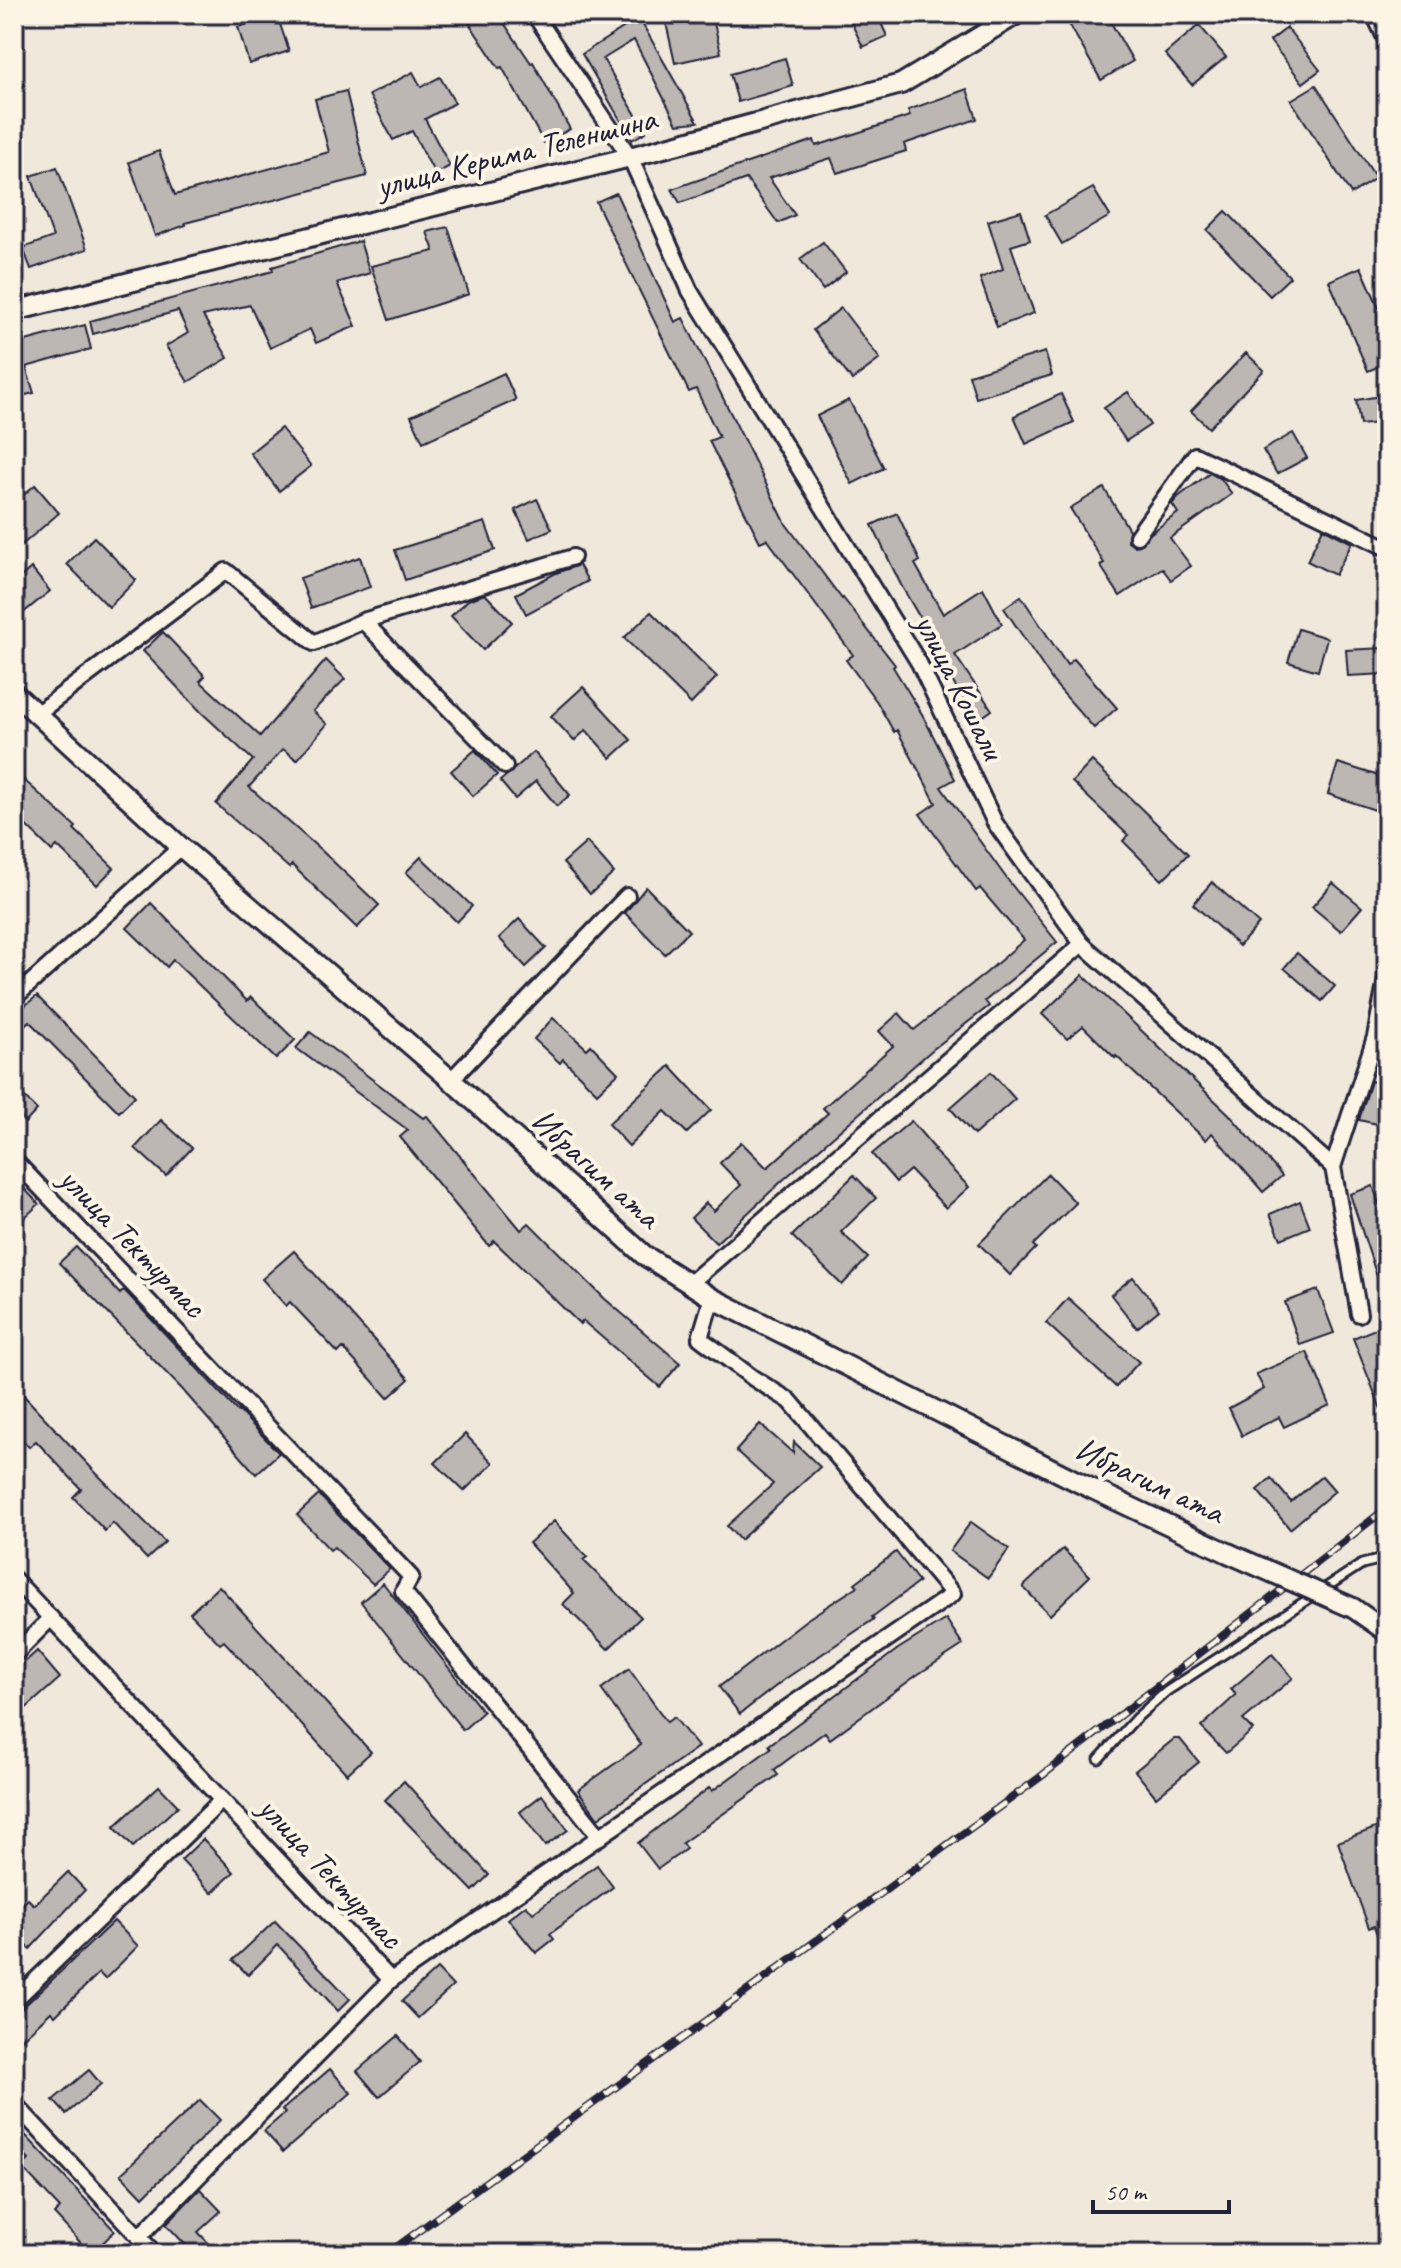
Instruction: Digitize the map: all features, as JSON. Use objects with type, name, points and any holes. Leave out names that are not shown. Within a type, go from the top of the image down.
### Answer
[{"type":"street","name":"улица Кошали","points":[[534,14],[630,157],[690,291],[919,663],[995,823],[1082,944],[1333,1167]]},
{"type":"street","name":"улица Керима Теленшина","points":[[14,311],[630,157],[901,84],[1017,14]]},
{"type":"street","points":[[1374,14],[1387,42]]},
{"type":"street","points":[[1137,536],[1195,455],[1387,548]]},
{"type":"street","points":[[35,715],[226,571],[314,643],[363,621],[573,557]]},
{"type":"street","points":[[363,621],[505,766]]},
{"type":"street","name":"Ибрагим ата","points":[[14,693],[181,847],[451,1080],[644,1255],[712,1298],[1067,1477],[1353,1608],[1387,1632]]},
{"type":"street","points":[[14,998],[181,847]]},
{"type":"street","points":[[451,1080],[627,896]]},
{"type":"street","points":[[689,1284],[1082,944]]},
{"type":"street","points":[[1359,1314],[1333,1167],[1375,1037],[1387,974]]},
{"type":"street","name":"улица Тектурмас","points":[[14,1160],[411,1577],[403,1591],[600,1837]]},
{"type":"street","points":[[391,1980],[953,1594],[790,1401],[700,1338],[712,1298]]},
{"type":"street","name":"улица Тектурмас","points":[[14,1579],[391,1980],[140,2236]]},
{"type":"street","points":[[14,1655],[51,1618]]},
{"type":"street","points":[[14,2001],[222,1800]]},
{"type":"street","points":[[14,2103],[155,2254]]},
{"type":"lane","points":[[1099,1759],[1135,1719],[1167,1691],[1362,1564],[1387,1558]]},
{"type":"building","points":[[463,14],[498,14],[533,62],[570,129],[544,143],[502,67],[499,68]]},
{"type":"building","points":[[664,14],[712,14],[721,53],[675,63]]},
{"type":"building","points":[[847,14],[877,14],[887,36],[863,47]]},
{"type":"building","points":[[1087,14],[1106,14],[1133,61],[1101,80],[1069,24]]},
{"type":"building","points":[[277,15],[289,51],[249,64],[238,27]]},
{"type":"building","points":[[639,18],[698,122],[677,124],[634,40],[603,59],[646,132],[632,140],[582,54]]},
{"type":"building","points":[[1199,25],[1226,57],[1192,85],[1165,54]]},
{"type":"building","points":[[1287,28],[1320,70],[1303,83],[1270,41]]},
{"type":"building","points":[[785,58],[793,86],[738,102],[730,74]]},
{"type":"building","points":[[413,72],[421,87],[440,77],[455,103],[425,119],[450,166],[435,174],[412,131],[393,140],[369,95]]},
{"type":"building","points":[[1316,85],[1376,178],[1351,194],[1291,100]]},
{"type":"building","points":[[967,89],[977,119],[904,144],[906,151],[837,173],[831,158],[769,178],[795,215],[778,223],[746,179],[680,203],[672,189],[814,140],[816,146],[910,116],[908,110]]},
{"type":"building","points":[[346,91],[367,176],[185,223],[155,236],[129,162],[159,151],[175,195],[329,152],[315,99]]},
{"type":"building","points":[[57,167],[87,249],[31,269],[23,248],[53,237],[31,176]]},
{"type":"building","points":[[1093,188],[1110,216],[1062,244],[1045,215]]},
{"type":"building","points":[[616,193],[675,322],[683,318],[786,524],[895,665],[893,667],[922,714],[955,779],[941,787],[1057,942],[985,1001],[989,1006],[932,1050],[716,1243],[691,1218],[706,1203],[714,1211],[741,1185],[720,1163],[741,1142],[767,1168],[828,1113],[823,1108],[893,1046],[879,1031],[899,1013],[914,1030],[1024,940],[980,888],[976,891],[920,814],[936,803],[897,730],[894,732],[877,702],[846,660],[853,655],[767,539],[760,542],[709,441],[719,437],[696,389],[689,392],[596,202]]},
{"type":"building","points":[[1021,211],[1030,240],[1011,246],[1034,313],[997,327],[980,278],[1003,269],[988,221]]},
{"type":"building","points":[[1226,211],[1290,277],[1270,296],[1207,230]]},
{"type":"building","points":[[448,227],[469,294],[389,320],[371,266],[434,251],[427,232]]},
{"type":"building","points":[[360,241],[370,273],[337,283],[356,326],[316,343],[310,329],[270,348],[250,305],[203,316],[228,358],[188,382],[166,346],[188,333],[178,311],[93,334],[90,321],[273,271],[272,267]]},
{"type":"building","points":[[823,242],[846,272],[823,290],[800,259]]},
{"type":"building","points":[[1361,267],[1387,326],[1387,363],[1368,371],[1329,281]]},
{"type":"building","points":[[841,308],[880,359],[852,380],[813,330]]},
{"type":"building","points":[[85,325],[91,349],[26,367],[34,393],[17,397],[14,341],[18,343]]},
{"type":"building","points":[[1045,352],[1052,375],[976,398],[969,375]]},
{"type":"building","points":[[1246,353],[1264,370],[1209,428],[1191,411]]},
{"type":"building","points":[[504,373],[516,400],[423,442],[411,416]]},
{"type":"building","points":[[1128,392],[1150,425],[1126,441],[1104,408]]},
{"type":"building","points":[[1061,394],[1074,422],[1026,444],[1014,416]]},
{"type":"building","points":[[1387,395],[1387,422],[1360,425],[1356,400]]},
{"type":"building","points":[[849,400],[884,468],[852,484],[817,416]]},
{"type":"building","points":[[281,428],[311,466],[279,491],[250,453]]},
{"type":"building","points":[[1293,433],[1307,458],[1277,474],[1263,450]]},
{"type":"building","points":[[1210,473],[1221,479],[1232,494],[1170,538],[1191,566],[1171,580],[1162,568],[1120,596],[1070,508],[1104,488],[1129,530],[1128,541],[1135,546],[1140,545],[1178,513],[1172,504],[1178,497]]},
{"type":"building","points":[[35,485],[59,513],[22,545],[14,539],[14,503]]},
{"type":"building","points":[[537,499],[552,529],[529,539],[515,510]]},
{"type":"building","points":[[897,513],[920,561],[915,564],[943,614],[983,588],[1002,624],[955,655],[992,710],[978,720],[934,654],[939,651],[901,585],[872,525]]},
{"type":"building","points":[[485,522],[495,550],[405,580],[395,550]]},
{"type":"building","points":[[1323,528],[1352,543],[1335,575],[1307,561]]},
{"type":"building","points":[[94,537],[136,580],[109,607],[67,564]]},
{"type":"building","points":[[360,557],[370,587],[311,608],[300,578]]},
{"type":"building","points":[[579,565],[588,581],[526,614],[516,594]]},
{"type":"building","points":[[31,568],[50,591],[23,613],[14,602],[14,583]]},
{"type":"building","points":[[485,594],[512,622],[483,650],[451,616],[468,600]]},
{"type":"building","points":[[1021,596],[1067,665],[1074,659],[1117,708],[1094,728],[1054,683],[1004,608]]},
{"type":"building","points":[[651,612],[717,677],[691,704],[624,638]]},
{"type":"building","points":[[1298,629],[1327,638],[1318,671],[1288,662]]},
{"type":"building","points":[[163,632],[205,676],[200,681],[260,736],[326,660],[345,679],[313,711],[327,724],[297,760],[283,749],[249,787],[379,905],[357,928],[292,865],[289,868],[216,804],[253,760],[202,713],[143,651]]},
{"type":"building","points":[[1384,648],[1386,674],[1348,676],[1346,650]]},
{"type":"building","points":[[583,687],[631,740],[611,758],[586,730],[574,741],[551,716]]},
{"type":"building","points":[[475,750],[497,775],[473,796],[451,771]]},
{"type":"building","points":[[534,752],[570,795],[557,806],[536,781],[515,799],[500,781]]},
{"type":"building","points":[[1092,761],[1188,854],[1162,880],[1123,841],[1128,835],[1072,782]]},
{"type":"building","points":[[1338,763],[1385,778],[1375,810],[1328,794]]},
{"type":"building","points":[[14,771],[76,827],[74,829],[114,868],[97,885],[57,846],[52,851],[14,814]]},
{"type":"building","points":[[587,842],[614,873],[590,894],[563,863]]},
{"type":"building","points":[[421,857],[472,906],[457,922],[406,872]]},
{"type":"building","points":[[1212,882],[1259,924],[1239,946],[1193,904]]},
{"type":"building","points":[[1333,883],[1362,907],[1341,931],[1312,907]]},
{"type":"building","points":[[646,887],[689,931],[665,954],[625,913]]},
{"type":"building","points":[[151,903],[247,1001],[251,997],[295,1040],[276,1059],[173,960],[167,967],[127,928]]},
{"type":"building","points":[[519,919],[546,948],[526,967],[499,938]]},
{"type":"building","points":[[1297,953],[1335,986],[1322,1001],[1284,968]]},
{"type":"building","points":[[1083,975],[1229,1114],[1282,1176],[1263,1192],[1212,1133],[1206,1140],[1083,1026],[1067,1039],[1042,1014]]},
{"type":"building","points":[[37,996],[135,1096],[119,1112],[29,1021],[14,1035],[14,1014]]},
{"type":"building","points":[[553,1018],[587,1049],[591,1045],[618,1073],[597,1093],[563,1059],[560,1063],[534,1039]]},
{"type":"building","points":[[310,1032],[423,1118],[427,1116],[521,1230],[529,1223],[605,1299],[680,1363],[660,1387],[583,1321],[580,1324],[494,1241],[489,1246],[400,1137],[408,1130],[296,1048]]},
{"type":"building","points":[[670,1066],[711,1110],[687,1133],[665,1111],[629,1146],[608,1124]]},
{"type":"building","points":[[991,1072],[1015,1099],[974,1135],[950,1108]]},
{"type":"building","points":[[1371,1081],[1387,1084],[1381,1125],[1359,1120]]},
{"type":"building","points":[[14,1087],[37,1110],[25,1123],[14,1110]]},
{"type":"building","points":[[161,1120],[192,1148],[166,1176],[135,1148]]},
{"type":"building","points":[[911,1121],[933,1150],[969,1187],[946,1208],[910,1170],[896,1182],[872,1154]]},
{"type":"building","points":[[1048,1174],[1076,1203],[1033,1245],[1036,1248],[1010,1275],[979,1244]]},
{"type":"building","points":[[854,1175],[876,1198],[841,1232],[868,1258],[842,1285],[792,1236]]},
{"type":"building","points":[[14,1178],[39,1204],[22,1220],[14,1211]]},
{"type":"building","points":[[1373,1186],[1387,1227],[1387,1298],[1384,1298],[1350,1194]]},
{"type":"building","points":[[1300,1201],[1310,1227],[1281,1239],[1270,1214]]},
{"type":"building","points":[[76,1247],[120,1294],[124,1290],[279,1453],[256,1474],[181,1388],[59,1263]]},
{"type":"building","points":[[294,1251],[409,1379],[388,1398],[343,1348],[338,1353],[290,1302],[286,1306],[262,1279]]},
{"type":"building","points":[[1133,1277],[1159,1310],[1137,1328],[1111,1295]]},
{"type":"building","points":[[1318,1290],[1334,1333],[1300,1345],[1285,1302]]},
{"type":"building","points":[[1068,1298],[1139,1362],[1116,1387],[1046,1323]]},
{"type":"building","points":[[1380,1327],[1387,1346],[1386,1422],[1353,1338]]},
{"type":"building","points":[[1307,1352],[1330,1405],[1284,1427],[1279,1417],[1242,1436],[1229,1408],[1264,1389],[1256,1374]]},
{"type":"building","points":[[14,1385],[165,1542],[147,1559],[113,1523],[105,1531],[73,1497],[81,1489],[36,1441],[29,1447],[14,1431]]},
{"type":"building","points":[[760,1424],[793,1453],[794,1442],[820,1467],[740,1540],[727,1526],[773,1484],[736,1451]]},
{"type":"building","points":[[465,1434],[493,1463],[464,1491],[435,1463]]},
{"type":"building","points":[[1322,1476],[1335,1491],[1290,1529],[1257,1490],[1271,1478],[1291,1502]]},
{"type":"building","points":[[319,1495],[390,1569],[373,1584],[334,1547],[330,1550],[297,1515]]},
{"type":"building","points":[[554,1521],[587,1557],[583,1560],[641,1617],[608,1649],[563,1604],[574,1593],[529,1543]]},
{"type":"building","points":[[971,1522],[1009,1549],[988,1578],[950,1551]]},
{"type":"building","points":[[1063,1549],[1090,1576],[1050,1615],[1023,1587]]},
{"type":"building","points":[[896,1552],[919,1582],[872,1617],[874,1619],[785,1679],[740,1714],[719,1687],[806,1620],[858,1586],[855,1583]]},
{"type":"building","points":[[383,1583],[483,1712],[463,1730],[361,1602]]},
{"type":"building","points":[[219,1586],[371,1752],[347,1774],[224,1641],[220,1644],[190,1613]]},
{"type":"building","points":[[946,1619],[963,1645],[830,1739],[825,1732],[774,1770],[778,1775],[682,1843],[686,1849],[658,1869],[638,1843],[710,1787],[712,1791],[771,1748],[769,1745],[898,1649]]},
{"type":"building","points":[[37,1651],[60,1678],[14,1719],[14,1672]]},
{"type":"building","points":[[1272,1654],[1293,1678],[1243,1720],[1253,1730],[1226,1753],[1201,1727],[1236,1695],[1231,1689]]},
{"type":"building","points":[[629,1669],[667,1722],[674,1717],[698,1747],[598,1818],[578,1790],[641,1745],[601,1689]]},
{"type":"building","points":[[1174,1739],[1180,1739],[1199,1762],[1156,1797],[1135,1771]]},
{"type":"building","points":[[404,1781],[489,1875],[473,1891],[385,1800]]},
{"type":"building","points":[[159,1786],[178,1806],[133,1847],[114,1827]]},
{"type":"building","points":[[542,1795],[568,1830],[545,1846],[520,1812]]},
{"type":"building","points":[[1378,1827],[1387,1852],[1387,1955],[1384,1955],[1374,1926],[1369,1928],[1338,1842]]},
{"type":"building","points":[[203,1839],[234,1872],[212,1893],[181,1860]]},
{"type":"building","points":[[597,1865],[613,1887],[550,1934],[554,1939],[536,1953],[508,1919],[526,1905],[533,1913]]},
{"type":"building","points":[[68,1872],[85,1890],[30,1949],[14,1932],[14,1912],[28,1899],[34,1905]]},
{"type":"building","points":[[114,1921],[138,1946],[105,1979],[99,1973],[55,2016],[51,2012],[14,2046],[14,2016]]},
{"type":"building","points":[[275,1921],[350,1999],[338,2011],[278,1945],[248,1975],[233,1960]]},
{"type":"building","points":[[437,1969],[453,1986],[418,2018],[402,2001]]},
{"type":"building","points":[[398,2036],[420,2062],[379,2097],[357,2071]]},
{"type":"building","points":[[330,2069],[351,2093],[283,2152],[264,2131],[285,2113],[282,2110]]},
{"type":"building","points":[[89,2070],[101,2084],[66,2114],[53,2100]]},
{"type":"building","points":[[200,2100],[220,2120],[143,2197],[121,2174]]},
{"type":"building","points":[[14,2123],[115,2231],[91,2254],[54,2214],[60,2208],[21,2167],[29,2160],[14,2144]]},
{"type":"building","points":[[200,2189],[221,2211],[198,2232],[219,2254],[194,2254],[166,2224]]},
{"type":"railway","points":[[387,2254],[1039,1778],[1387,1508]]}]
